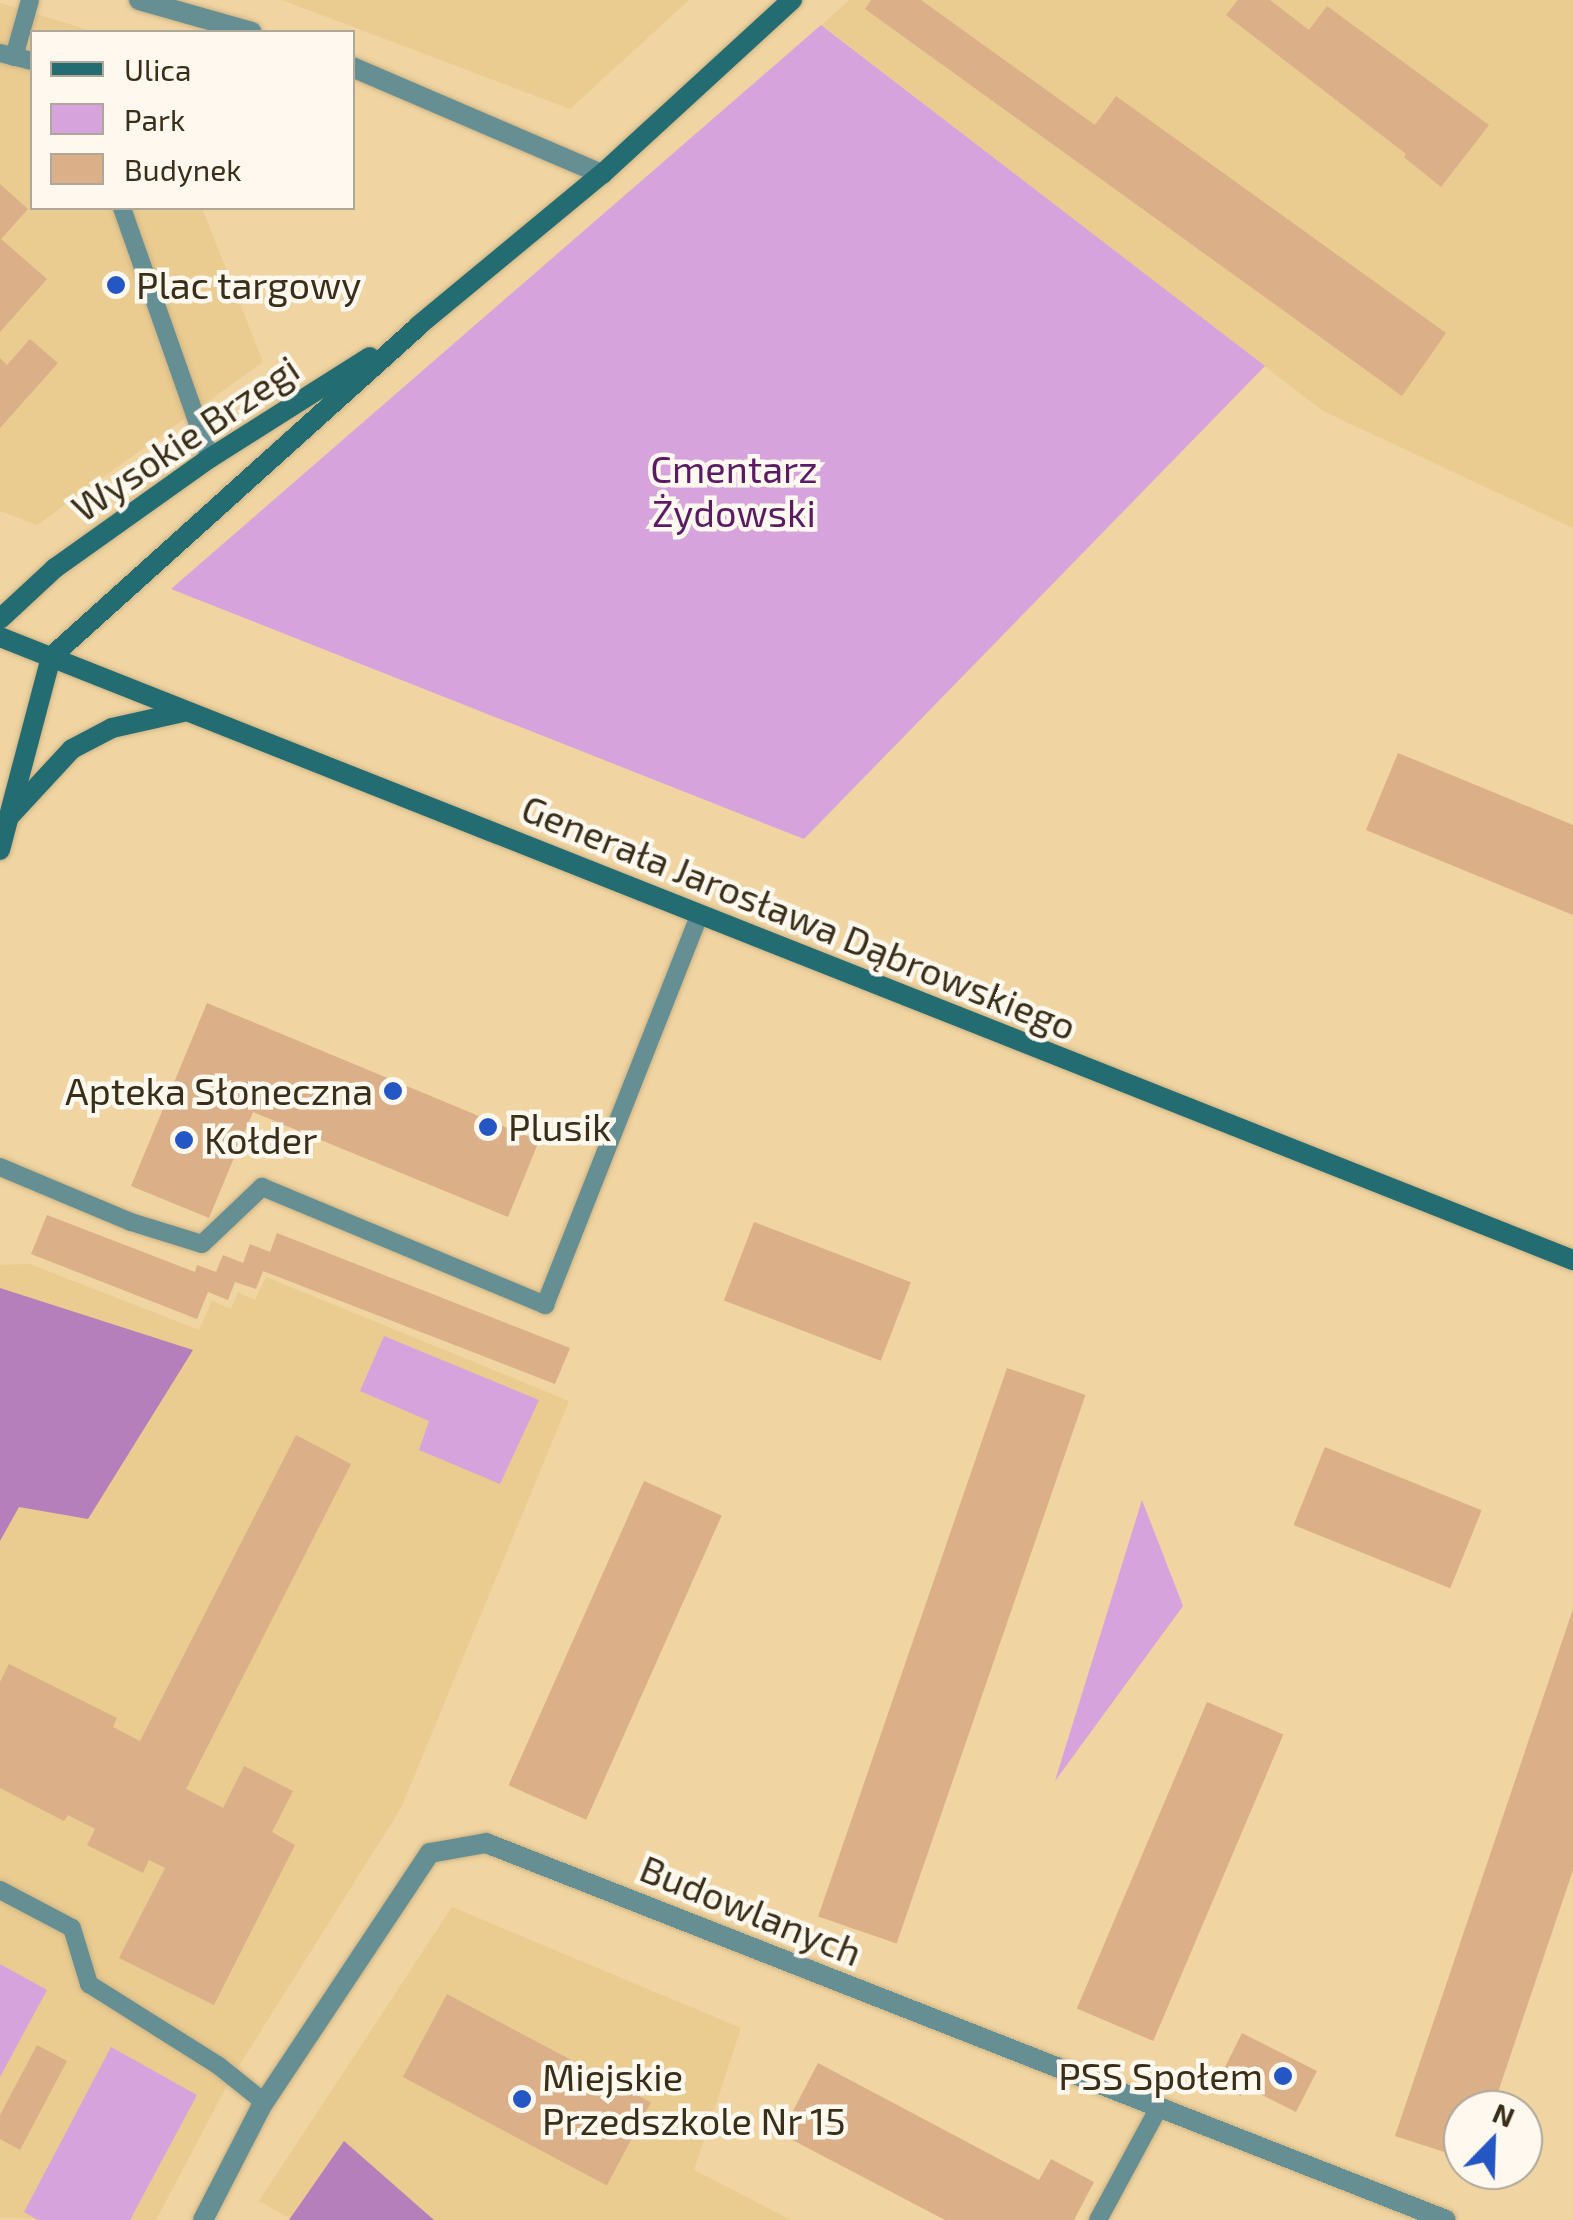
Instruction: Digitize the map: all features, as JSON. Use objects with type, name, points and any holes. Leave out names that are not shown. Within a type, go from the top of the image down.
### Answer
[{"type":"street","points":[[140,0],[216,28]]},
{"type":"street","name":"Wysokie Brzegi","points":[[50,658],[418,326],[602,174],[792,0]]},
{"type":"street","points":[[355,68],[602,174]]},
{"type":"street","name":"Wysokie Brzegi","points":[[0,619],[55,568],[210,458],[418,326]]},
{"type":"street","name":"Generała Jarosława Dąbrowskiego","points":[[0,636],[183,712],[1573,1260]]},
{"type":"street","points":[[0,850],[50,658]]},
{"type":"street","points":[[8,818],[72,749],[112,728],[183,712]]},
{"type":"street","name":"Budowlanych","points":[[203,2220],[264,2102],[430,1853],[486,1842],[1446,2220]]},
{"type":"lane","points":[[16,57],[30,0]]},
{"type":"lane","points":[[123,210],[210,458]]},
{"type":"lane","points":[[0,1167],[132,1222],[202,1244],[262,1187],[545,1305],[700,916]]},
{"type":"lane","points":[[0,1890],[72,1928],[89,1984],[219,2066],[264,2102]]},
{"type":"lane","points":[[1098,2220],[1158,2109]]},
{"type":"shaded area","points":[[282,0],[689,0],[570,109]]},
{"type":"shaded area","points":[[849,0],[1573,0],[1573,528],[1323,411],[822,25]]},
{"type":"shaded area","name":"Plac targowy","points":[[0,3],[88,30],[30,30],[30,210],[203,210],[263,362],[37,525],[0,511]]},
{"type":"shaded area","points":[[30,1264],[199,1330],[212,1301],[231,1309],[238,1292],[255,1300],[266,1277],[569,1401],[401,1808],[230,2080],[156,2220],[0,2218],[0,1265]]},
{"type":"shaded area","points":[[0,1288],[193,1350],[88,1519],[19,1507],[0,1541]]},
{"type":"shaded area","name":"Miejskie Przedszkole Nr 15","points":[[452,1907],[741,2028],[694,2170],[791,2220],[293,2220],[259,2201]]},
{"type":"shaded area","points":[[344,2141],[434,2220],[289,2220]]},
{"type":"green space","name":"Cmentarz Żydowski","points":[[821,25],[1265,366],[804,839],[171,589]]},
{"type":"green space","points":[[384,1336],[539,1400],[500,1484],[419,1450],[429,1421],[360,1391]]},
{"type":"green space","points":[[1142,1500],[1183,1606],[1055,1781]]},
{"type":"green space","points":[[0,1964],[47,1990],[0,2077]]},
{"type":"green space","points":[[111,2047],[197,2095],[130,2220],[38,2220],[24,2212]]},
{"type":"building","points":[[871,0],[921,0],[1095,125],[1116,96],[1446,333],[1402,396],[865,9]]},
{"type":"building","points":[[1238,0],[1270,0],[1309,30],[1327,6],[1489,125],[1441,187],[1404,157],[1406,154],[1226,15]]},
{"type":"building","points":[[0,184],[28,209],[1,239],[47,279],[0,332]]},
{"type":"building","points":[[30,339],[58,363],[0,428],[0,358],[7,365]]},
{"type":"building","points":[[1398,753],[1573,825],[1573,915],[1366,830]]},
{"type":"building","points":[[207,1003],[539,1141],[508,1217],[253,1112],[209,1218],[131,1186]]},
{"type":"building","points":[[47,1215],[195,1272],[197,1265],[216,1272],[223,1255],[243,1263],[250,1244],[270,1252],[277,1233],[570,1348],[555,1384],[263,1271],[256,1289],[235,1282],[228,1300],[208,1292],[197,1319],[31,1254]]},
{"type":"building","points":[[754,1222],[911,1282],[881,1361],[724,1300]]},
{"type":"building","points":[[1007,1368],[1085,1395],[897,1943],[818,1916]]},
{"type":"building","points":[[296,1435],[351,1464],[186,1789],[223,1808],[244,1766],[293,1791],[272,1832],[295,1845],[214,2005],[119,1958],[165,1868],[149,1860],[143,1873],[87,1845],[95,1829],[68,1815],[64,1821],[0,1788],[0,1682],[9,1664],[117,1718],[113,1727],[140,1741]]},
{"type":"building","points":[[1325,1447],[1482,1510],[1450,1588],[1294,1525]]},
{"type":"building","points":[[644,1481],[722,1516],[586,1820],[509,1785]]},
{"type":"building","points":[[1573,1609],[1573,1870],[1499,2090],[1443,2090],[1443,2152],[1395,2136]]},
{"type":"building","points":[[1207,1702],[1283,1734],[1153,2041],[1077,2009]]},
{"type":"building","points":[[447,1994],[651,2102],[607,2185],[403,2077]]},
{"type":"building","points":[[1242,2033],[1317,2071],[1296,2112],[1246,2087],[1241,2096],[1227,2090],[1234,2076],[1223,2071]]},
{"type":"building","points":[[37,2045],[67,2061],[20,2150],[0,2139],[0,2115]]},
{"type":"building","points":[[818,2063],[1039,2180],[1051,2159],[1094,2182],[1074,2220],[945,2220],[781,2134]]},
{"type":"place","name":"Plac targowy","points":[[116,285]]},
{"type":"place","name":"Apteka Słoneczna","points":[[393,1091]]},
{"type":"place","name":"Plusik","points":[[488,1127]]},
{"type":"place","name":"Kołder","points":[[184,1140]]},
{"type":"place","name":"PSS Społem","points":[[1283,2076]]},
{"type":"place","name":"Miejskie Przedszkole Nr 15","points":[[522,2099]]}]
